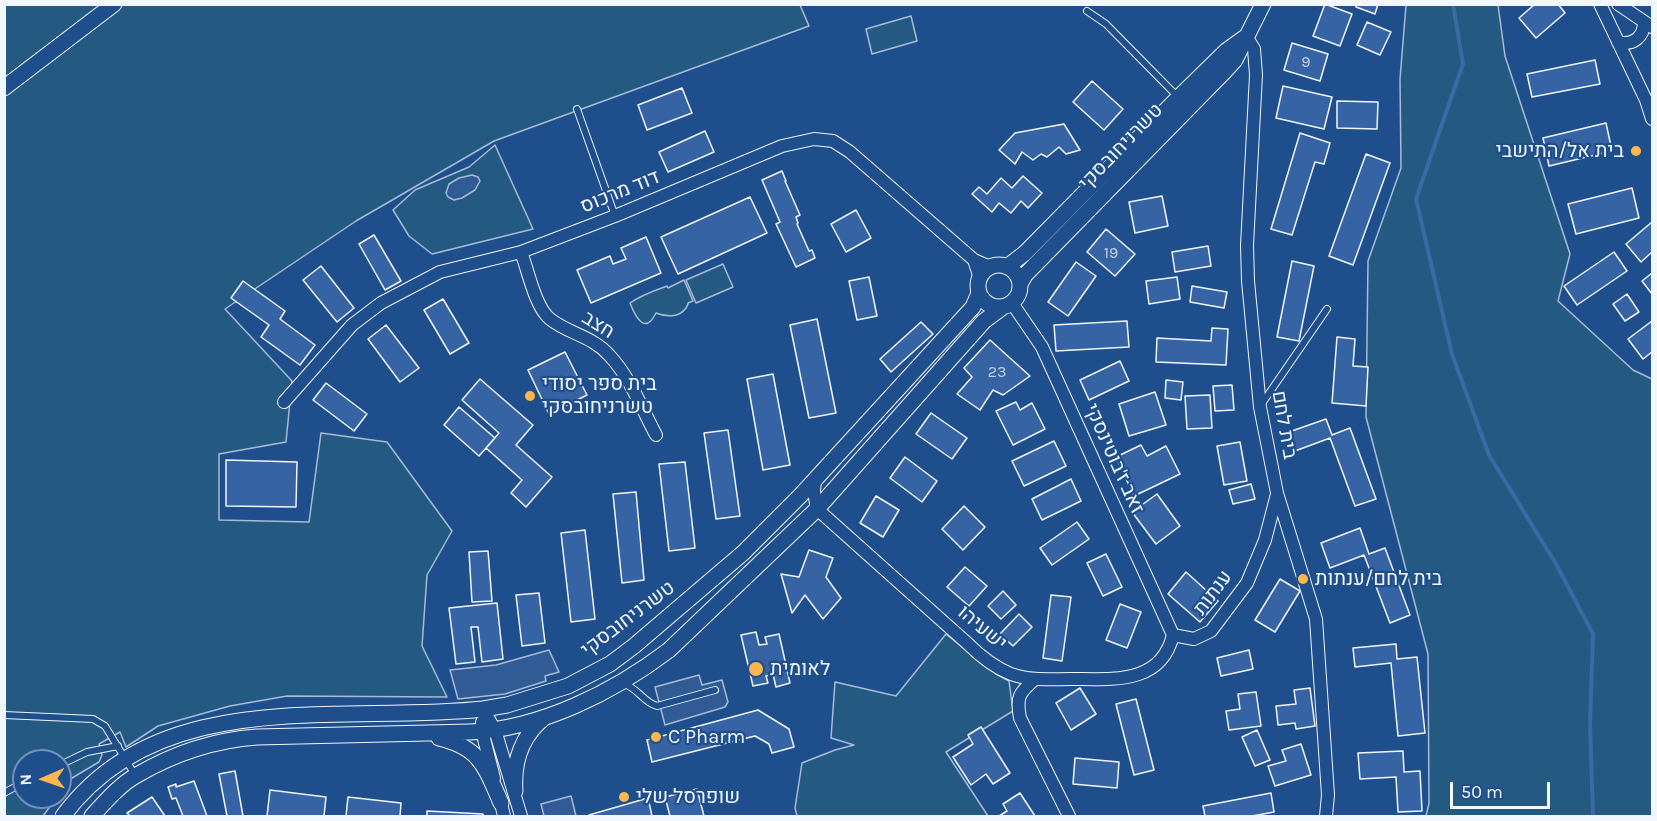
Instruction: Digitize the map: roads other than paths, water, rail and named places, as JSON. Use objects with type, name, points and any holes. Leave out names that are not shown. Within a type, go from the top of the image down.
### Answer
[{"type":"street","points":[[4,88],[114,4]]},
{"type":"street","name":"טשרניחובסקי","points":[[1020,284],[1025,274],[1235,60],[1263,4]]},
{"type":"street","points":[[1600,4],[1653,119]]},
{"type":"street","points":[[1618,4],[1648,25],[1636,39],[1627,44],[1618,42]]},
{"type":"street","points":[[1610,26],[1619,17],[1632,14]]},
{"type":"street","name":"טשרניחובסקי","points":[[1007,267],[1025,253],[1226,51],[1246,36]]},
{"type":"street","name":"בית לחם","points":[[1246,36],[1254,49],[1256,75],[1247,245],[1248,281],[1260,407],[1277,493],[1316,619],[1328,795],[1326,816]]},
{"type":"street","name":"דוד מרכוס","points":[[284,402],[352,325],[381,303],[440,272],[521,252],[615,216],[782,146],[814,139],[833,141],[850,152],[974,260],[983,279]]},
{"type":"street","name":"חצב","points":[[521,252],[539,305],[545,314],[556,323],[592,341],[611,357],[628,381],[656,435]]},
{"type":"street","points":[[92,816],[109,797],[136,776],[186,753],[243,738],[488,731],[549,715],[620,684],[669,650],[818,509],[984,321],[1008,305],[1020,291],[1020,284],[1016,273],[1001,265],[983,279],[986,303],[991,306],[1008,305]]},
{"type":"street","name":"טשרניחובסקי","points":[[63,816],[121,752],[173,737],[255,718],[335,713],[465,711],[507,705],[556,690],[610,664],[666,620],[743,553],[815,479],[974,307],[983,279]]},
{"type":"street","name":"זאב ז'בוטינסקי","points":[[1008,305],[1042,347],[1173,635]]},
{"type":"street","points":[[815,479],[814,492],[818,509]]},
{"type":"street","name":"ענתות","points":[[1173,635],[1194,639],[1211,631],[1247,583],[1265,540],[1277,493]]},
{"type":"street","name":"ישעיהו","points":[[818,509],[983,659],[1013,675],[1035,679]]},
{"type":"street","points":[[1069,816],[1020,718],[1017,702],[1022,690],[1035,679],[1125,680],[1153,668],[1170,650],[1173,635]]},
{"type":"street","points":[[483,709],[503,810]]},
{"type":"street","points":[[515,791],[515,770],[520,749],[534,727],[549,715]]},
{"type":"street","points":[[488,731],[515,791],[521,816]]},
{"type":"street","points":[[421,733],[458,744],[473,752],[486,771],[503,810]]},
{"type":"lane","points":[[1087,11],[1106,24],[1178,98]]},
{"type":"lane","points":[[577,109],[615,216]]},
{"type":"lane","points":[[1260,407],[1327,309]]},
{"type":"lane","points":[[620,684],[632,687],[648,702],[657,706],[715,690]]},
{"type":"lane","points":[[4,715],[93,719],[105,726],[136,776]]},
{"type":"lane","points":[[72,759],[87,752],[121,752]]},
{"type":"waterway","points":[[1453,4],[1463,64],[1416,199],[1452,354],[1489,455],[1556,564],[1593,634],[1590,723],[1593,816]]},
{"type":"place","name":"בית אל/התישבי","points":[[1636,151]]},
{"type":"place","name":"בית ספר יסודי טשרניחובסקי","points":[[530,396]]},
{"type":"place","name":"בית לחם/ענתות","points":[[1303,579]]},
{"type":"place","name":"לאומית","points":[[756,669]]},
{"type":"place","name":"C Pharm","points":[[656,737]]},
{"type":"place","name":"שופרסל שלי","points":[[624,797]]}]
